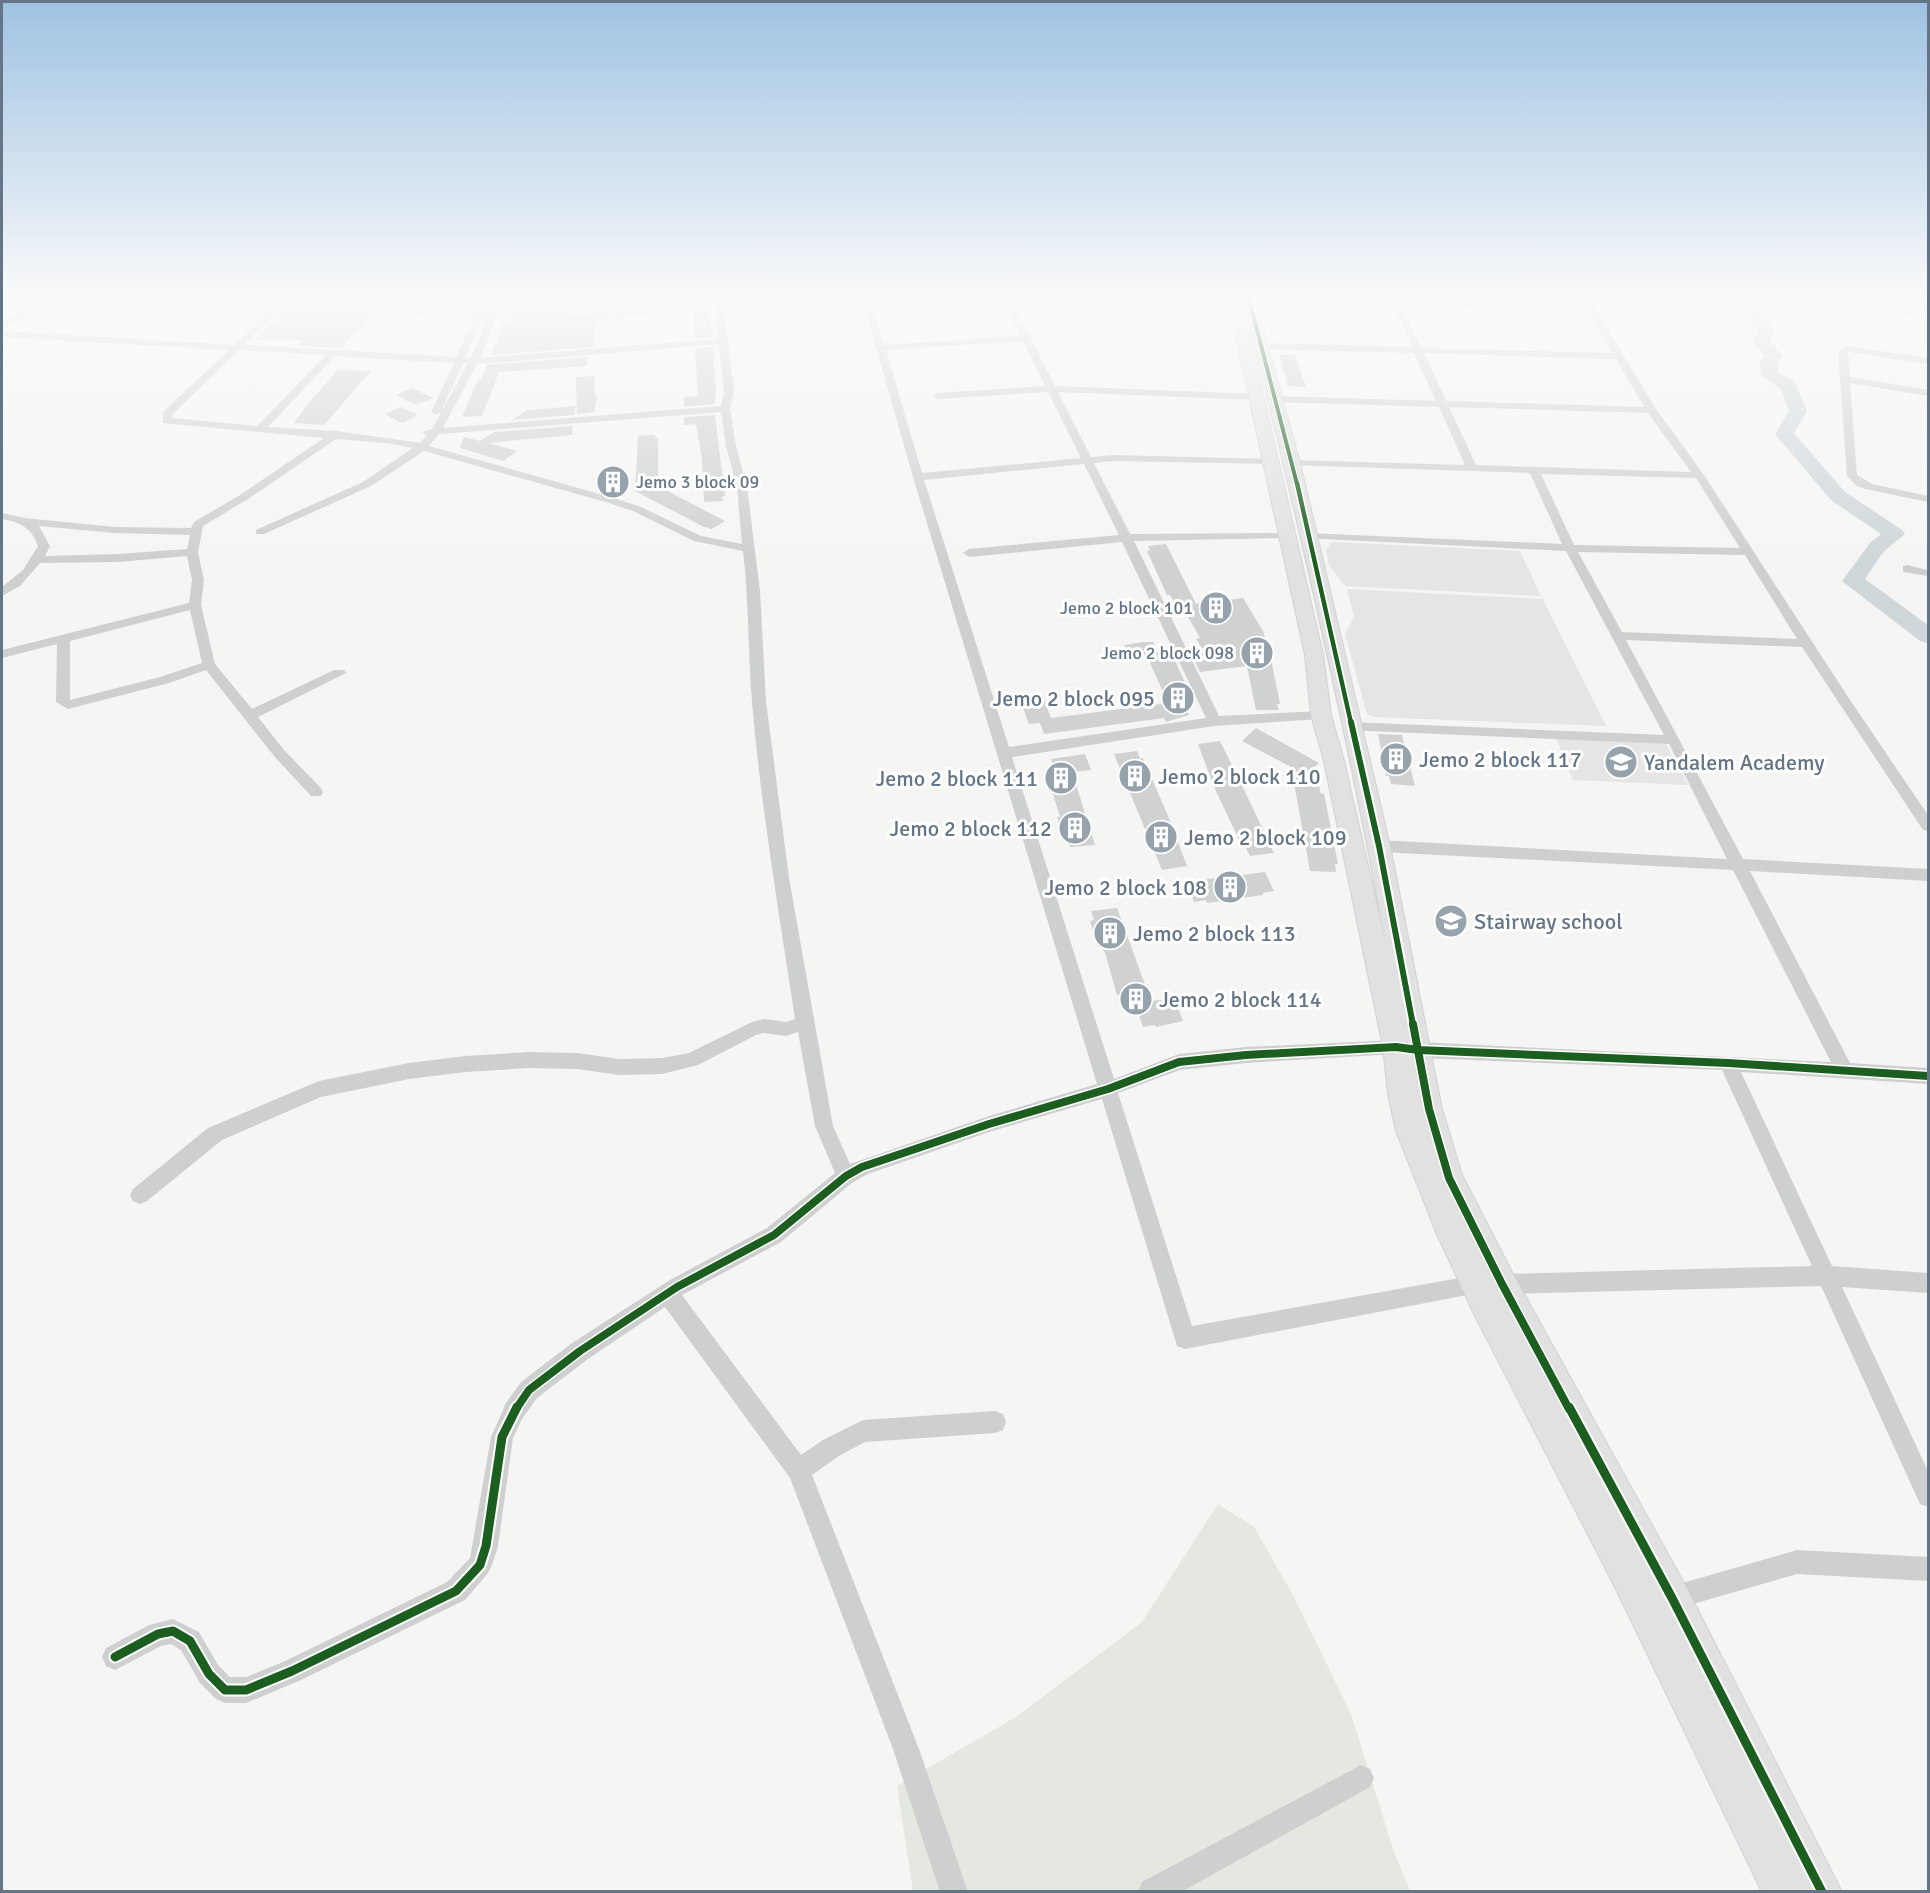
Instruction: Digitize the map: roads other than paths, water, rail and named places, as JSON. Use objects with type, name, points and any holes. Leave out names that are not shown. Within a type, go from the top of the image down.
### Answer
[{"type":"street","points":[[199,383],[166,417],[167,421],[336,434],[418,448],[613,501],[637,509],[698,539],[748,549]]},
{"type":"street","points":[[261,428],[304,383]]},
{"type":"street","points":[[431,433],[450,383]]},
{"type":"street","points":[[260,532],[368,484],[418,448],[431,433],[461,383]]},
{"type":"street","points":[[728,383],[725,410],[731,446],[740,472],[754,591],[759,701],[781,878],[804,1023],[824,1126],[846,1176]]},
{"type":"street","points":[[891,383],[918,477],[1185,1338],[1489,1285],[1826,1276],[1929,1283]]},
{"type":"street","points":[[1049,383],[1172,628],[1214,721]]},
{"type":"street","points":[[1262,383],[1282,462],[1324,656],[1350,727],[1379,846],[1407,1048]]},
{"type":"street","points":[[1266,383],[1268,407]]},
{"type":"street","points":[[1434,383],[1472,469]]},
{"type":"street","points":[[1635,383],[1651,410],[1699,475],[1929,826]]},
{"type":"street","points":[[1844,383],[1852,476],[1869,488],[1929,499]]},
{"type":"street","points":[[1870,383],[1929,393]]},
{"type":"street","points":[[938,396],[1052,390],[1268,407],[1444,405],[1651,410]]},
{"type":"street","points":[[431,433],[725,410]]},
{"type":"street","points":[[316,792],[249,716],[209,665],[195,605],[198,580],[192,552],[198,524],[244,497],[336,434]]},
{"type":"street","points":[[918,477],[1086,460],[1159,458],[1699,475]]},
{"type":"street","points":[[1534,470],[1570,548],[1674,740],[1845,1072]]},
{"type":"street","points":[[2,516],[24,521],[115,530],[195,532]]},
{"type":"street","points":[[2,592],[23,578],[38,560],[44,546],[39,530],[24,521]]},
{"type":"street","points":[[969,553],[1126,538],[1296,535],[1570,548],[1749,552]]},
{"type":"street","points":[[38,560],[118,558],[192,552]]},
{"type":"street","points":[[1907,569],[1929,573]]},
{"type":"street","points":[[2,654],[195,605]]},
{"type":"street","points":[[1618,636],[1807,643]]},
{"type":"street","points":[[64,637],[64,704],[164,680],[209,665]]},
{"type":"street","points":[[1324,656],[1321,715],[1407,1048],[1429,1109],[1449,1178],[1489,1285],[1626,1573],[1784,1892]]},
{"type":"street","points":[[249,716],[339,673]]},
{"type":"street","points":[[1004,753],[1214,721],[1321,715]]},
{"type":"street","points":[[1350,727],[1674,740]]},
{"type":"street","points":[[1379,846],[1929,875]]},
{"type":"street","points":[[140,1195],[215,1134],[319,1089],[409,1071],[508,1062],[577,1061],[619,1067],[662,1066],[692,1060],[752,1029],[764,1026],[786,1029],[804,1023]]},
{"type":"street","points":[[115,1658],[158,1634],[173,1631],[190,1641],[209,1674],[225,1690],[246,1690],[292,1671],[456,1591],[480,1565],[502,1437],[514,1411],[529,1390],[580,1351],[668,1293],[774,1235],[846,1176],[862,1167],[989,1124],[1108,1089],[1179,1062],[1246,1055],[1407,1048],[1728,1063],[1929,1076]]},
{"type":"street","points":[[1728,1063],[1929,1496]]},
{"type":"street","points":[[1489,1285],[1672,1598],[1822,1892]]},
{"type":"street","points":[[668,1293],[799,1471],[906,1749],[954,1892]]},
{"type":"street","points":[[799,1471],[831,1448],[863,1431],[995,1422]]},
{"type":"street","points":[[1672,1598],[1797,1562],[1929,1569]]},
{"type":"street","points":[[1152,1892],[1361,1778]]},
{"type":"waterway","points":[[1785,383],[1789,386],[1798,411],[1784,434],[1838,496],[1895,534],[1877,547],[1853,581],[1928,636]]},
{"type":"place","name":"Jemo 3 block 09","points":[[613,482]]},
{"type":"place","name":"Jemo 2 block 101","points":[[1216,608]]},
{"type":"place","name":"Jemo 2 block 098","points":[[1257,653]]},
{"type":"place","name":"Jemo 2 block 095","points":[[1178,698]]},
{"type":"place","name":"Jemo 2 block 117","points":[[1396,759]]},
{"type":"place","name":"Yandalem Academy","points":[[1621,762]]},
{"type":"place","name":"Jemo 2 block 110","points":[[1135,776]]},
{"type":"place","name":"Jemo 2 block 111","points":[[1061,778]]},
{"type":"place","name":"Jemo 2 block 112","points":[[1075,828]]},
{"type":"place","name":"Jemo 2 block 109","points":[[1161,837]]},
{"type":"place","name":"Jemo 2 block 108","points":[[1230,887]]},
{"type":"place","name":"Stairway school","points":[[1451,921]]},
{"type":"place","name":"Jemo 2 block 113","points":[[1110,933]]},
{"type":"place","name":"Jemo 2 block 114","points":[[1136,999]]}]
